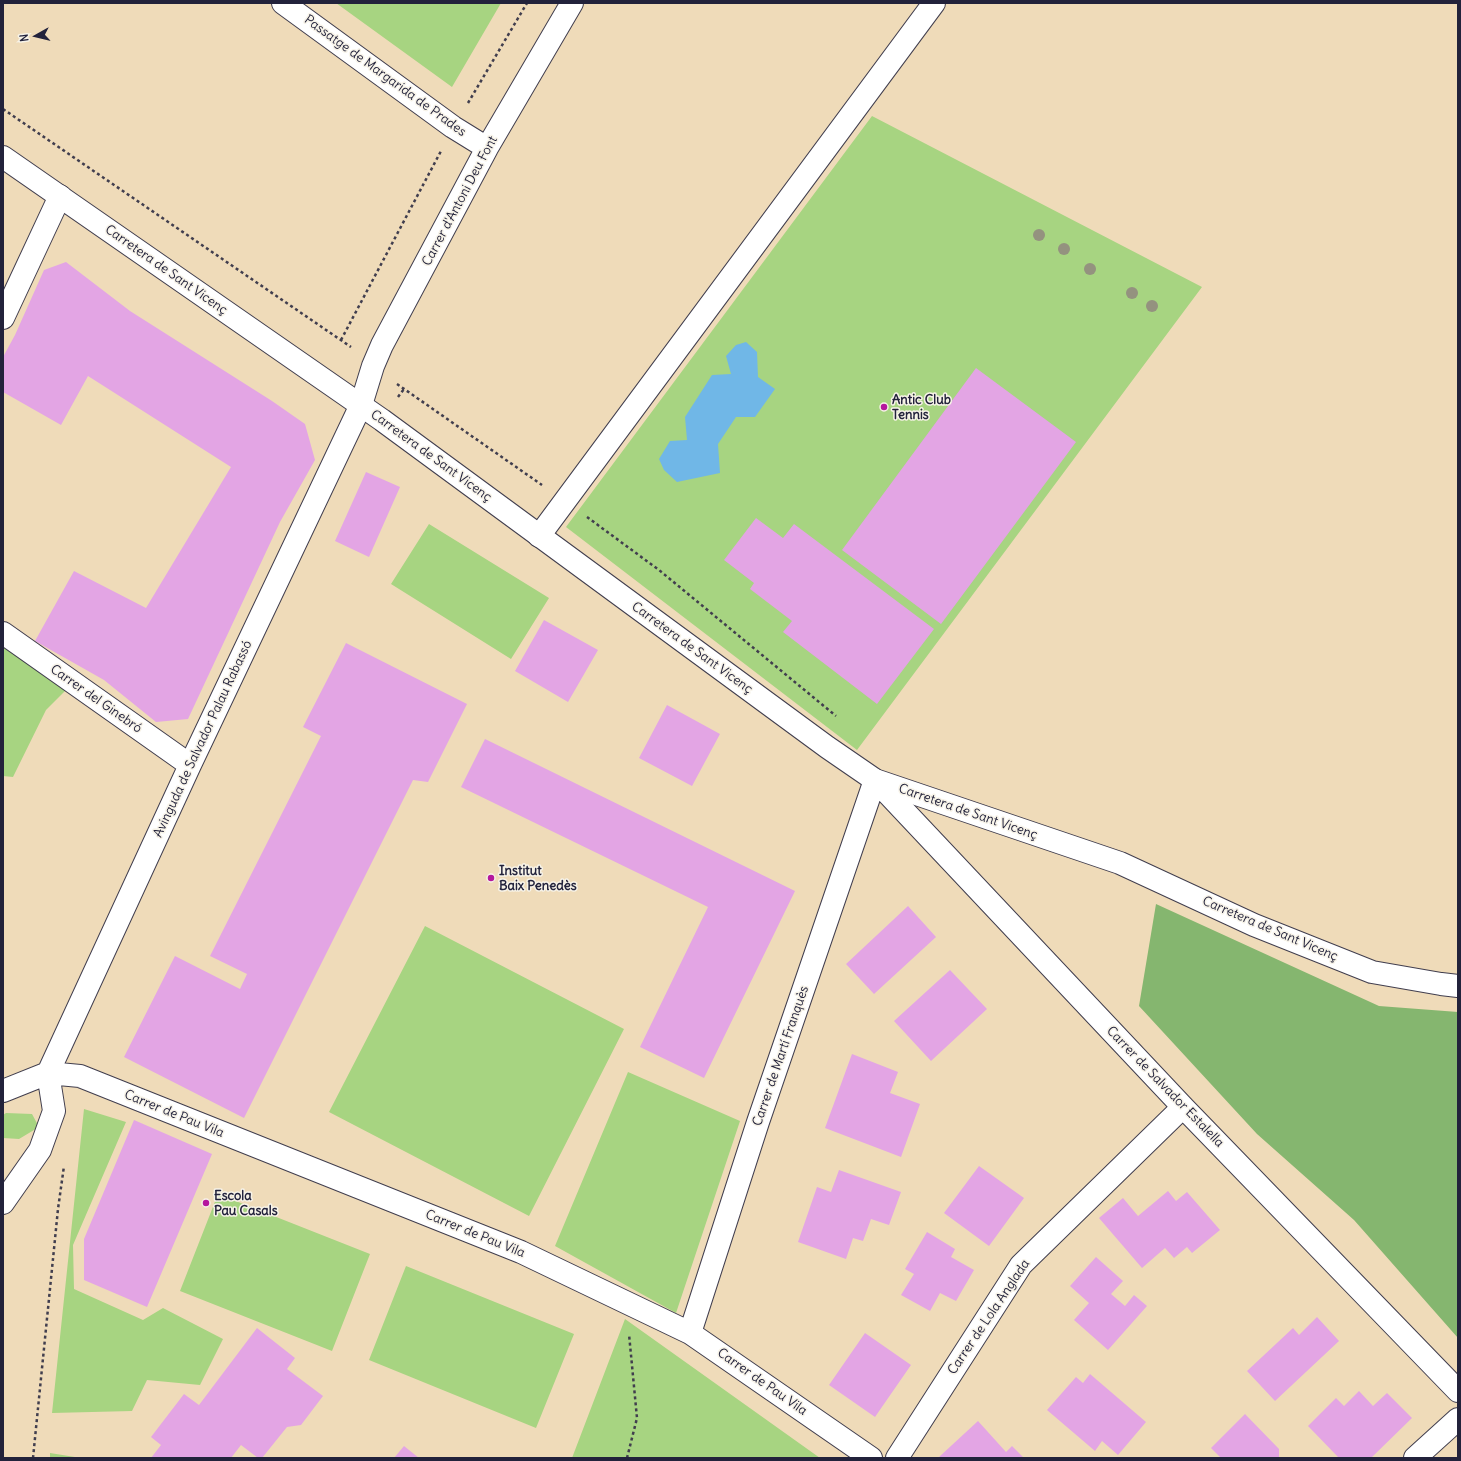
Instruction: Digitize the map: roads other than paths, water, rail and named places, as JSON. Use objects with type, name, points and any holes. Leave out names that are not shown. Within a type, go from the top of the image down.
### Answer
[{"type":"street","name":"Passatge de Margarida de Prades","points":[[283,3],[453,127],[487,148]]},
{"type":"street","name":"Carrer d'Antoni Deu Font","points":[[361,405],[373,366],[382,345],[487,148],[572,3]]},
{"type":"street","points":[[539,536],[934,3]]},
{"type":"street","name":"Carretera de Sant Vicenç","points":[[3,157],[382,420],[827,747],[875,780],[1120,863],[1254,924],[1372,972],[1458,986]]},
{"type":"street","points":[[3,318],[60,196]]},
{"type":"street","name":"Avinguda de Salvador Palau Rabassó","points":[[48,1073],[190,765],[361,405]]},
{"type":"street","name":"Carrer del Ginebró","points":[[3,633],[190,765]]},
{"type":"street","name":"Carrer de Salvador Estalella","points":[[875,780],[1183,1107],[1458,1391]]},
{"type":"street","name":"Carrer de Martí Franquès","points":[[690,1333],[761,1115],[875,780]]},
{"type":"street","points":[[3,1091],[48,1073],[54,1111],[40,1150],[3,1203]]},
{"type":"street","name":"Carrer de Pau Vila","points":[[48,1073],[80,1076],[521,1252],[690,1333],[871,1458]]},
{"type":"street","name":"Carrer de Lola Anglada","points":[[897,1458],[1021,1265],[1183,1107]]},
{"type":"street","points":[[1415,1458],[1458,1419]]},
{"type":"water","points":[[746,342],[757,352],[758,377],[775,389],[755,417],[736,417],[718,444],[720,473],[677,482],[664,470],[659,459],[670,441],[687,440],[685,417],[712,375],[731,374],[726,356],[736,345]]},
{"type":"place","name":"Antic Club Tennis","points":[[884,407]]},
{"type":"place","name":"Institut Baix Penedès","points":[[491,878]]},
{"type":"place","name":"Escola Pau Casals","points":[[206,1203]]}]
